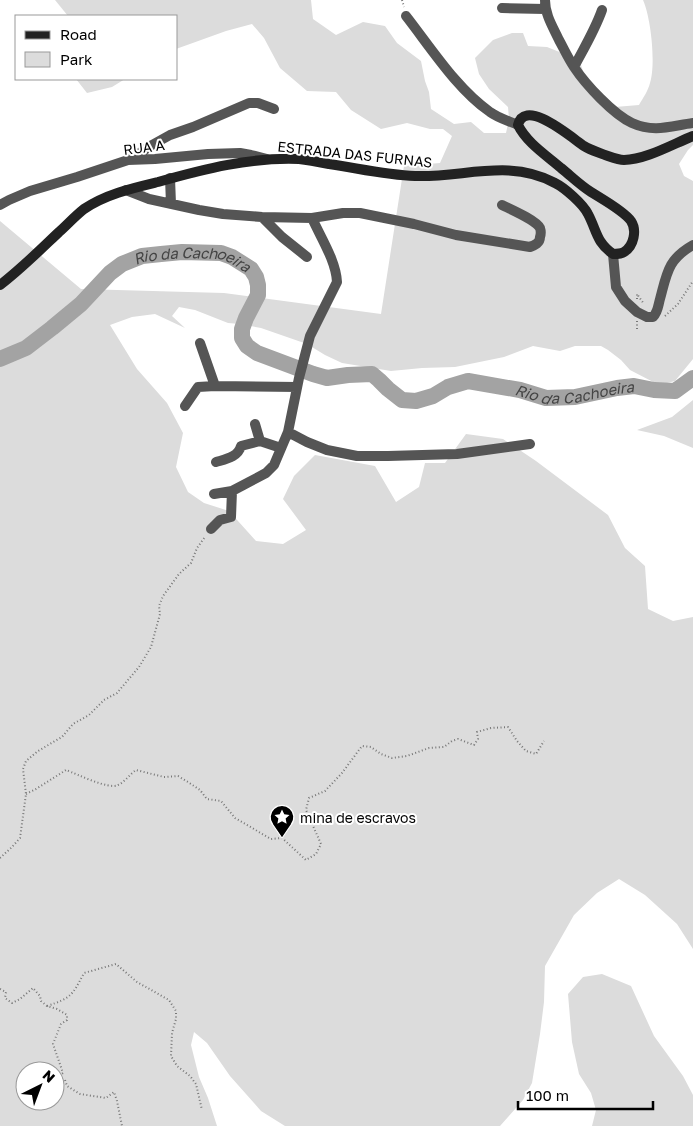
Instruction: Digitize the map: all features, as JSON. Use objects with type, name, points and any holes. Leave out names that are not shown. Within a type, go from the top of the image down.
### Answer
[{"type":"main road","points":[[613,254],[626,251],[633,241],[634,231],[632,222],[624,214],[587,189],[530,141],[521,131],[518,125],[519,121],[526,115],[537,116],[586,147],[622,160],[646,155],[693,136]]},
{"type":"main road","name":"ESTRADA DAS FURNAS","points":[[0,285],[84,210],[99,201],[126,190],[170,178],[213,168],[268,159],[300,159],[415,176],[444,176],[486,170],[530,173],[556,183],[584,207],[598,239],[613,254]]},
{"type":"street","points":[[502,8],[545,3],[551,24],[574,67],[596,95],[633,124],[660,129],[693,123]]},
{"type":"street","points":[[574,67],[591,36],[602,10]]},
{"type":"street","points":[[406,16],[448,71],[473,98],[491,113],[518,125]]},
{"type":"street","points":[[128,160],[170,135],[249,103],[258,103],[274,109]]},
{"type":"street","name":"RUA A","points":[[0,205],[30,190],[128,160],[240,153],[268,159]]},
{"type":"street","points":[[170,178],[171,204]]},
{"type":"street","points":[[126,190],[149,199],[224,214],[312,218],[343,213],[360,213],[456,235],[530,248],[536,245],[541,234],[540,228],[535,223],[502,205]]},
{"type":"street","points":[[262,217],[307,258]]},
{"type":"street","points":[[214,494],[232,490],[266,473],[274,465],[288,432],[305,350],[313,328],[337,282],[337,273],[312,218]]},
{"type":"street","points":[[613,254],[616,286],[626,301],[637,312],[647,317],[653,317],[657,313],[670,265],[683,251],[693,245]]},
{"type":"street","points":[[200,343],[215,386]]},
{"type":"street","points":[[185,406],[198,388],[298,382]]},
{"type":"street","points":[[255,424],[260,441]]},
{"type":"street","points":[[288,432],[327,450],[356,456],[464,453],[530,444]]},
{"type":"street","points":[[216,462],[232,458],[241,450],[241,446],[260,441],[281,448]]},
{"type":"street","points":[[211,529],[220,520],[231,518],[232,490]]},
{"type":"path","points":[[0,858],[20,838],[26,794],[23,769],[26,761],[38,751],[62,737],[73,724],[89,715],[104,700],[116,693],[146,657],[151,647],[160,614],[159,606],[163,596],[179,574],[191,564],[197,548],[211,529]]},
{"type":"path","points":[[26,794],[66,770],[90,781],[113,787],[120,785],[136,770],[164,777],[178,776],[200,790],[207,799],[221,801],[235,818],[271,839],[282,838],[306,860],[316,854],[320,844],[306,810],[308,798],[325,790],[342,773],[362,746],[371,747],[381,754],[392,758],[407,756],[429,748],[444,747],[458,739],[474,745],[478,739],[477,732],[491,728],[508,727],[526,751],[536,754],[544,741]]},
{"type":"path","points":[[47,1006],[62,1001],[73,994],[84,973],[116,964],[137,982],[169,1000],[176,1011],[172,1033],[172,1056],[177,1066],[190,1076],[196,1084],[202,1110]]},
{"type":"path","points":[[0,989],[6,992],[5,998],[12,1003],[33,988],[40,996],[41,1001],[47,1006],[58,1009],[67,1015],[67,1020],[61,1024],[53,1044],[63,1073],[58,1076],[65,1080],[67,1086],[80,1094],[106,1098],[114,1092],[118,1101],[122,1126]]},
{"type":"green space","points":[[55,0],[311,0],[313,19],[336,35],[363,22],[385,26],[397,43],[421,61],[429,92],[431,109],[454,124],[471,122],[484,133],[506,133],[509,119],[508,107],[489,89],[479,74],[475,58],[493,40],[512,33],[523,33],[528,46],[547,47],[567,55],[581,65],[585,77],[615,107],[639,105],[649,86],[653,65],[650,29],[643,0],[693,0],[693,145],[679,164],[684,176],[693,181],[693,359],[675,381],[659,385],[630,370],[621,360],[601,346],[575,346],[560,351],[533,346],[504,357],[455,367],[391,371],[342,363],[307,344],[261,328],[228,323],[195,310],[179,307],[172,316],[185,328],[155,314],[132,317],[110,325],[137,369],[167,403],[183,433],[176,467],[188,492],[204,503],[229,511],[256,541],[283,544],[306,530],[283,499],[294,476],[315,455],[375,466],[396,502],[419,487],[425,463],[445,463],[466,434],[503,439],[536,461],[608,515],[625,548],[645,566],[648,609],[673,621],[693,617],[693,949],[677,924],[645,895],[619,879],[597,893],[574,915],[545,966],[544,1002],[532,1083],[523,1100],[500,1126],[285,1126],[261,1111],[230,1076],[207,1043],[194,1032],[191,1045],[199,1077],[217,1126],[0,1126],[0,221],[81,289],[224,293],[381,314],[404,166],[440,163],[452,136],[443,129],[430,129],[407,123],[381,129],[351,110],[336,92],[307,91],[280,68],[264,38],[252,24],[178,48],[178,15],[67,15]]},
{"type":"green space","points":[[77,80],[123,80],[112,87],[87,93]]},
{"type":"green space","points":[[693,400],[693,448],[664,436],[637,430],[672,417]]},
{"type":"green space","points":[[602,974],[631,986],[654,1036],[683,1076],[693,1095],[693,1126],[592,1126],[596,1110],[591,1093],[579,1074],[572,1042],[568,994],[583,977]]},
{"type":"waterway","name":"Rio da Cachoeira","points":[[0,359],[26,348],[52,328],[81,304],[110,273],[122,264],[142,256],[182,252],[221,253],[232,257],[251,269],[256,277],[258,295],[242,329],[242,338],[247,346],[257,353],[327,378],[372,374],[402,400],[416,401],[433,396],[448,387],[468,381],[520,390],[546,398],[575,397],[634,386],[654,390],[675,391],[693,378]]},
{"type":"place","name":"mina de escravos","points":[[282,838]]}]
